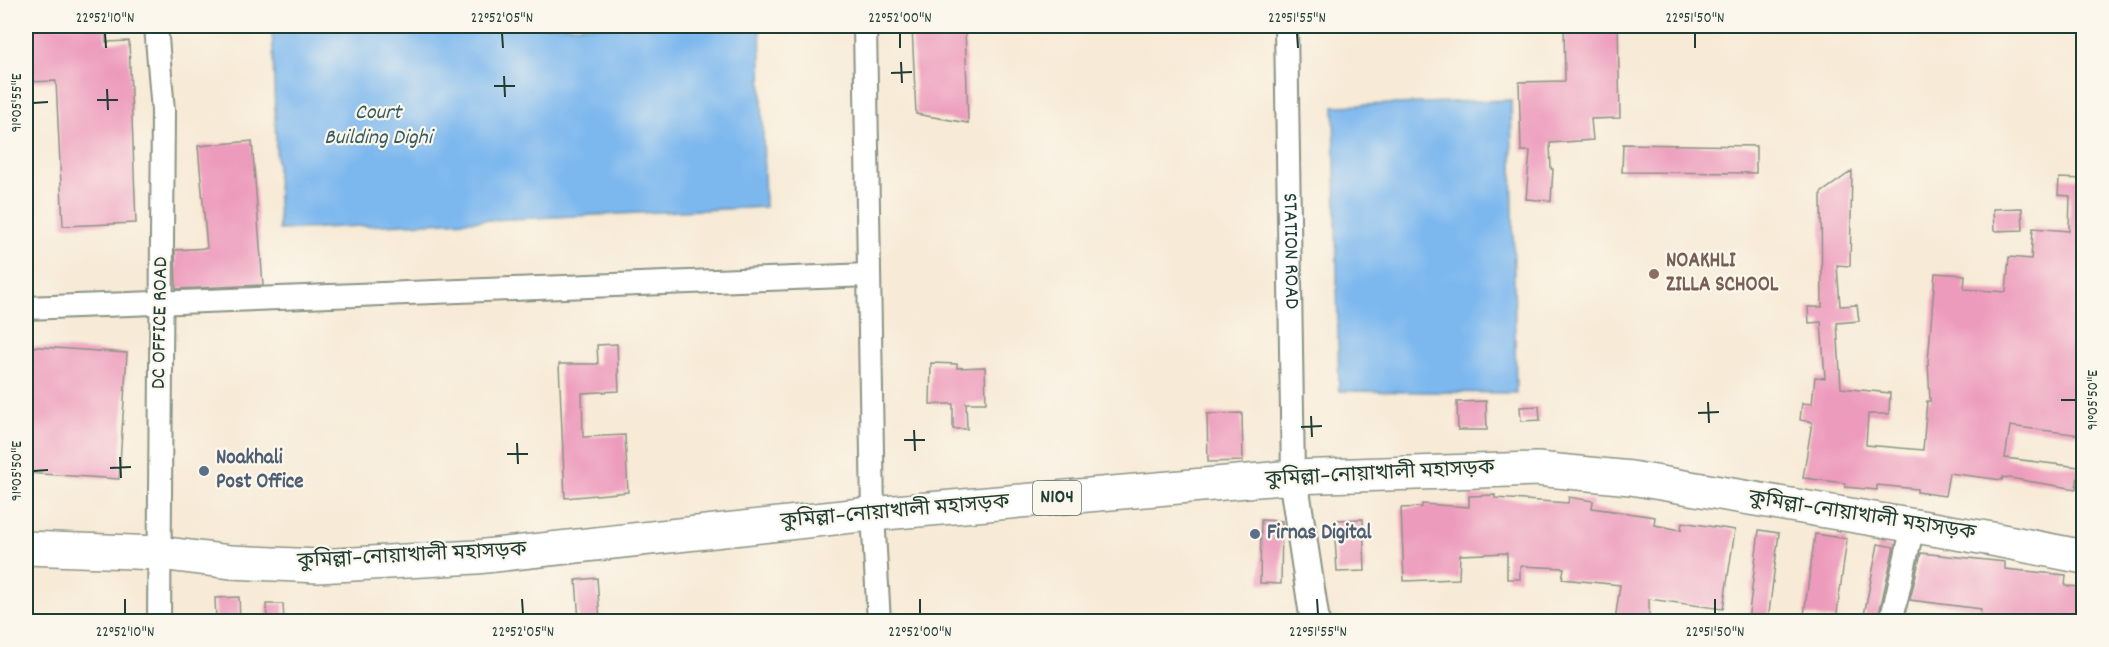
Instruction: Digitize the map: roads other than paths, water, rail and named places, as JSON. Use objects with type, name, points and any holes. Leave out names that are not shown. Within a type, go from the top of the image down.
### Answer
[{"type":"highway","name":"কুমিল্লা–নোয়াখালী মহাসড়ক","points":[[26,548],[159,553],[231,562],[329,565],[476,557],[873,514],[1293,477],[1537,469],[1631,478],[2084,557]]},
{"type":"main road","points":[[1293,477],[1315,621]]},
{"type":"street","name":"DC OFFICE ROAD","points":[[156,26],[163,111],[159,621]]},
{"type":"street","points":[[865,26],[873,514],[879,621]]},
{"type":"street","name":"STATION ROAD","points":[[1286,26],[1293,477]]},
{"type":"street","points":[[26,308],[869,275]]},
{"type":"street","points":[[1891,621],[1913,526]]},
{"type":"water","name":"Court Building Dighi","points":[[272,26],[760,26],[765,207],[279,230]]},
{"type":"water","points":[[1511,100],[1516,393],[1339,391],[1334,106]]},
{"type":"place","name":"NOAKHLI ZILLA SCHOOL","points":[[1654,274]]},
{"type":"place","name":"Noakhali Post Office","points":[[204,471]]},
{"type":"place","name":"Firnas Digital","points":[[1255,534]]}]
